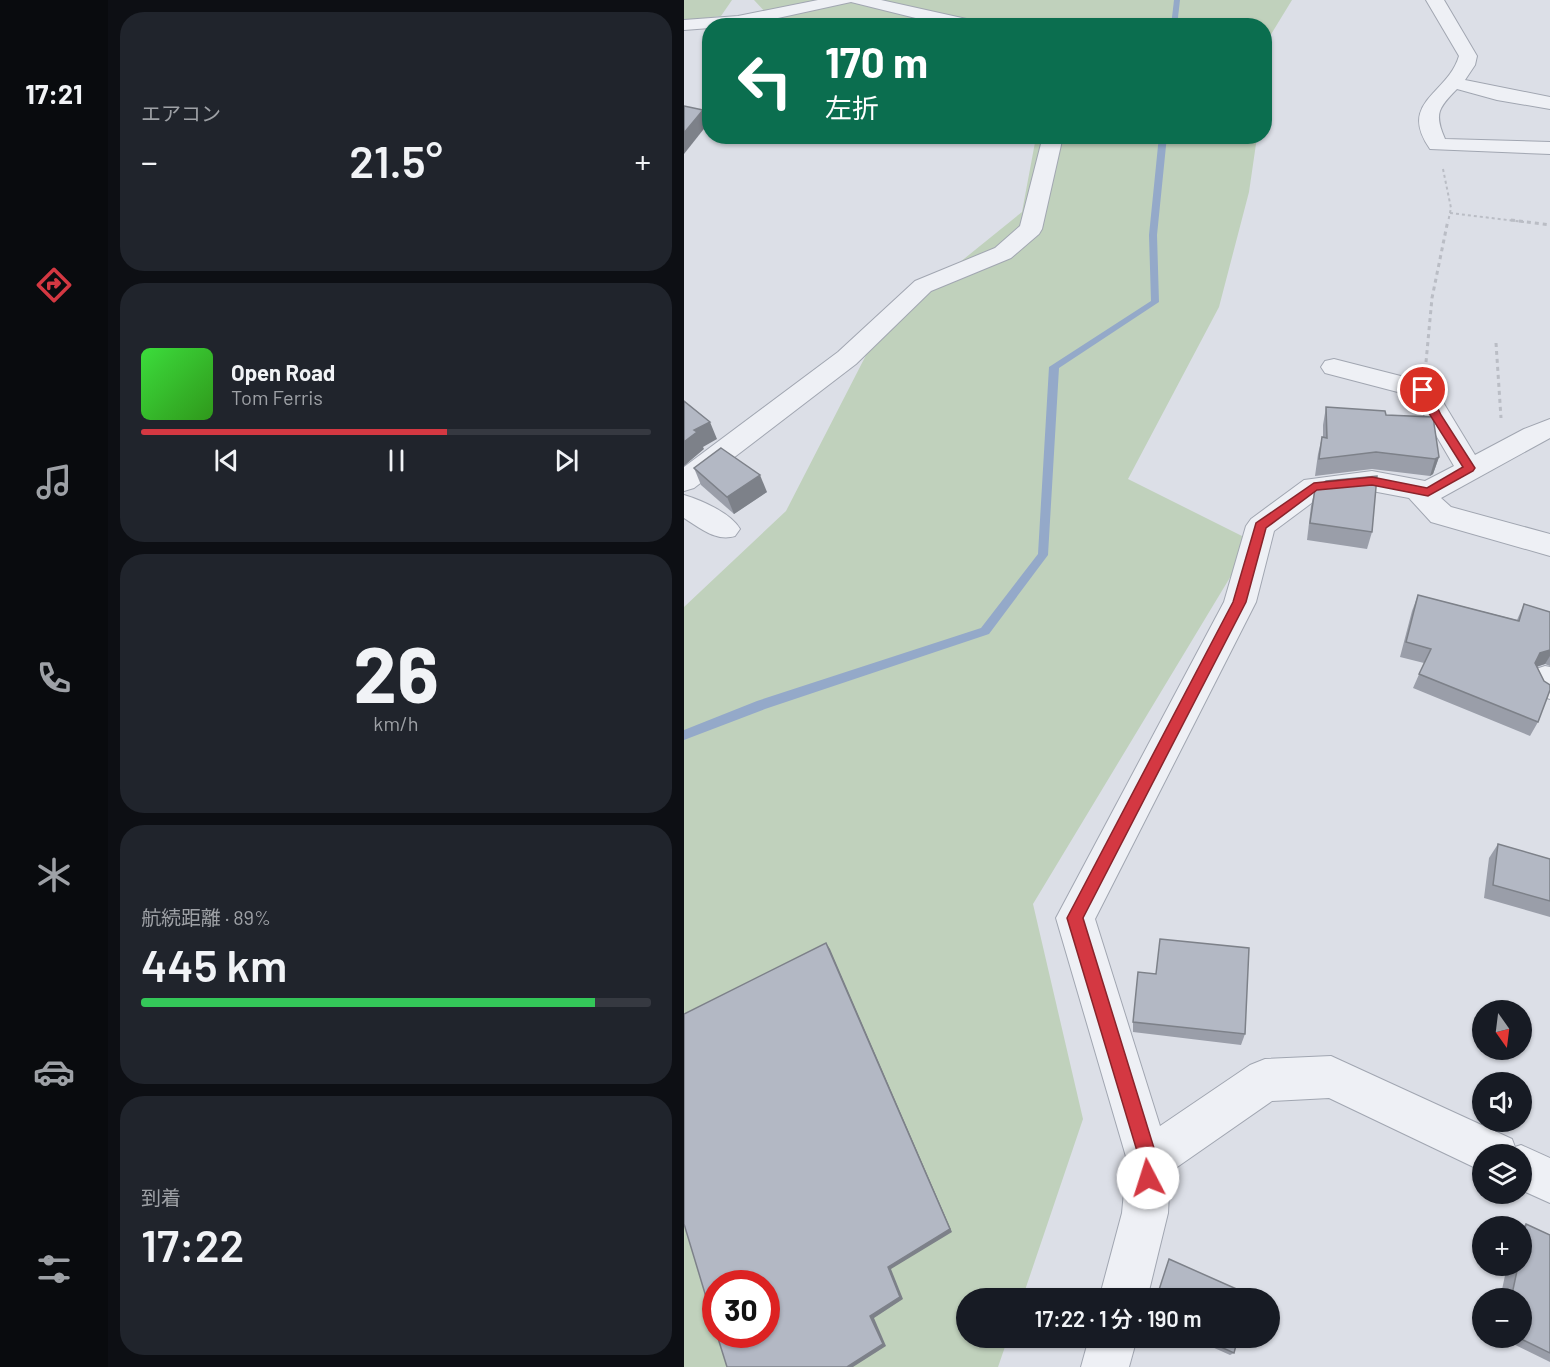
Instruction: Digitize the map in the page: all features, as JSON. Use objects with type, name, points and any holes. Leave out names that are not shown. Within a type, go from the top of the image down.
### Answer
[{"type":"street","points":[[753,18],[844,0]]},
{"type":"street","points":[[858,0],[943,18]]},
{"type":"street","points":[[1435,0],[1468,56],[1455,82],[1433,103],[1428,118],[1437,145],[1550,148]]},
{"type":"street","points":[[684,25],[702,24]]},
{"type":"street","points":[[1455,82],[1497,94],[1550,103]]},
{"type":"street","points":[[684,482],[847,358],[923,286],[1003,253],[1031,229],[1051,144]]},
{"type":"street","points":[[1334,368],[1423,390],[1469,468]]},
{"type":"street","points":[[1550,428],[1469,468],[1428,492],[1423,498],[1441,515],[1550,545]]},
{"type":"street","points":[[1126,1288],[1145,1213],[1149,1161],[1075,918],[1240,602],[1261,526],[1314,487],[1372,481],[1428,492]]},
{"type":"street","points":[[684,505],[725,529]]},
{"type":"street","points":[[1149,1161],[1265,1080],[1331,1077],[1473,1144]]},
{"type":"street","points":[[1532,1172],[1550,1181]]},
{"type":"street","points":[[1105,1367],[1110,1348]]},
{"type":"path","points":[[1423,390],[1432,298],[1451,208],[1437,145]]},
{"type":"path","points":[[1450,213],[1550,225]]},
{"type":"path","points":[[1496,343],[1503,452]]},
{"type":"green space","points":[[684,0],[732,0],[721,16],[684,21]]},
{"type":"green space","points":[[754,0],[1292,0],[1272,33],[1272,18],[771,18]]},
{"type":"green space","points":[[1035,144],[1256,144],[1249,192],[1219,307],[1128,479],[1252,541],[1033,904],[1083,1119],[1026,1288],[956,1288],[956,1348],[1005,1348],[998,1367],[684,1367],[684,607],[786,511],[881,326],[1022,212]]},
{"type":"building","points":[[684,106],[702,110],[702,111],[684,133]]},
{"type":"building","points":[[684,401],[710,422],[694,430],[697,432],[684,442]]},
{"type":"building","points":[[1326,407],[1385,411],[1386,415],[1433,417],[1439,457],[1435,459],[1376,452],[1319,459],[1322,437],[1327,438]]},
{"type":"building","points":[[721,448],[760,475],[727,497],[694,468]]},
{"type":"building","points":[[1377,476],[1372,532],[1310,523],[1315,489],[1326,481]]},
{"type":"building","points":[[1418,595],[1519,621],[1524,604],[1550,612],[1550,650],[1540,653],[1535,663],[1544,681],[1550,685],[1538,722],[1419,674],[1431,649],[1406,642]]},
{"type":"building","points":[[1498,844],[1550,859],[1550,901],[1493,885]]},
{"type":"building","points":[[1160,939],[1249,948],[1245,1034],[1133,1022],[1138,972],[1156,974]]},
{"type":"building","points":[[826,943],[950,1229],[888,1267],[900,1297],[870,1316],[883,1344],[847,1367],[727,1367],[721,1348],[780,1348],[780,1270],[702,1270],[702,1284],[684,1224],[684,1014]]},
{"type":"building","points":[[1532,1227],[1550,1235],[1550,1353],[1532,1344],[1532,1288],[1513,1288],[1516,1276],[1532,1276]]},
{"type":"building","points":[[1169,1259],[1234,1288],[1160,1288]]},
{"type":"building","points":[[1223,1348],[1235,1348],[1234,1353]]},
{"type":"waterway","points":[[1175,18],[1177,0]]},
{"type":"waterway","points":[[684,735],[761,705],[985,631],[1043,555],[1054,367],[1155,302],[1153,235],[1162,144]]},
{"type":"route","points":[[1148,1178],[1149,1161],[1075,918],[1240,602],[1261,526],[1314,487],[1372,481],[1428,492],[1469,468],[1423,390]]}]
